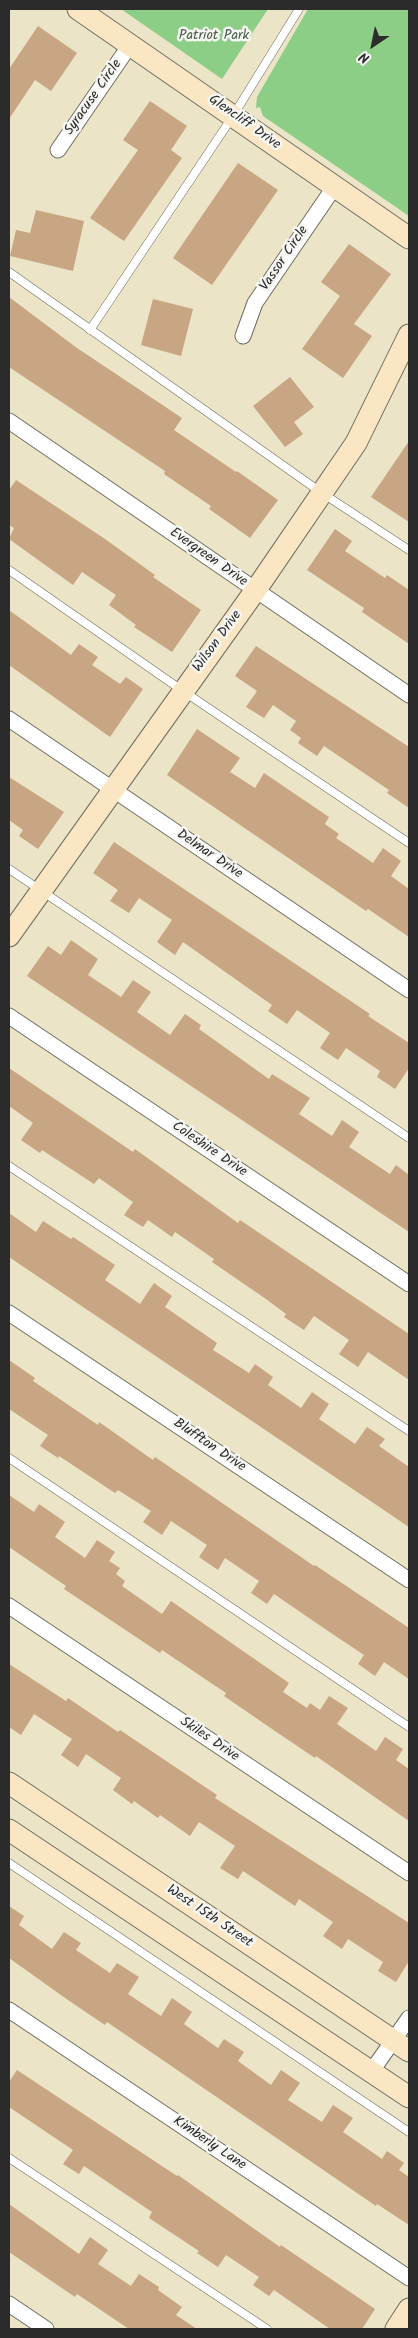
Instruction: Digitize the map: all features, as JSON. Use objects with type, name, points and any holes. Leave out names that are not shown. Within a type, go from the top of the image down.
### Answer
[{"type":"street","name":"Glencliff Drive","points":[[78,9],[409,238]]},
{"type":"street","name":"Syracuse Circle","points":[[58,150],[130,45]]},
{"type":"street","name":"Vassor Circle","points":[[243,336],[255,303],[335,186]]},
{"type":"street","name":"Wilson Drive","points":[[9,936],[255,591],[363,432],[409,336]]},
{"type":"street","name":"Evergreen Drive","points":[[9,421],[409,695]]},
{"type":"street","name":"Delmar Drive","points":[[9,719],[409,990]]},
{"type":"street","name":"Coleshire Drive","points":[[9,1016],[409,1284]]},
{"type":"street","name":"Bluffton Drive","points":[[9,1312],[409,1580]]},
{"type":"street","name":"Skiles Drive","points":[[9,1606],[409,1873]]},
{"type":"street","name":"West 15th Street","points":[[9,1783],[401,2045]]},
{"type":"street","points":[[9,1830],[409,2097]]},
{"type":"street","name":"Kimberly Lane","points":[[9,2010],[409,2278]]},
{"type":"street","points":[[371,2072],[401,2045],[409,2018]]},
{"type":"street","points":[[9,2304],[46,2329]]},
{"type":"street","points":[[396,2329],[409,2309]]},
{"type":"lane","points":[[90,330],[233,116],[299,9]]},
{"type":"lane","points":[[9,272],[322,492],[409,550]]},
{"type":"lane","points":[[9,570],[183,691],[409,843]]},
{"type":"lane","points":[[9,869],[409,1138]]},
{"type":"lane","points":[[9,1166],[409,1431]]},
{"type":"lane","points":[[9,1458],[409,1727]]},
{"type":"lane","points":[[9,1863],[409,2132]]},
{"type":"lane","points":[[9,2158],[267,2329]]},
{"type":"green space","name":"Patriot Park","points":[[121,9],[268,9],[222,79]]},
{"type":"green space","points":[[308,9],[409,9],[409,216],[263,116],[260,107],[256,108],[257,97]]},
{"type":"building","points":[[38,26],[77,53],[51,91],[35,80],[9,119],[9,69]]},
{"type":"building","points":[[150,101],[187,126],[171,150],[182,158],[124,241],[90,218],[138,150],[123,140]]},
{"type":"building","points":[[238,163],[278,190],[212,285],[173,258]]},
{"type":"building","points":[[36,210],[84,221],[73,271],[10,256],[16,230],[30,233]]},
{"type":"building","points":[[349,244],[391,274],[354,324],[372,336],[343,378],[302,349],[340,296],[321,282]]},
{"type":"building","points":[[9,297],[77,348],[182,418],[174,430],[278,500],[250,538],[209,509],[211,506],[164,474],[165,471],[9,367]]},
{"type":"building","points":[[153,299],[193,309],[181,356],[141,345]]},
{"type":"building","points":[[290,377],[314,407],[294,422],[303,434],[285,447],[253,406]]},
{"type":"building","points":[[409,441],[409,522],[371,497]]},
{"type":"building","points":[[16,480],[105,539],[155,575],[153,577],[201,610],[172,652],[134,627],[136,625],[109,605],[116,595],[82,572],[73,585],[9,539],[14,528],[9,525],[9,490]]},
{"type":"building","points":[[335,529],[352,541],[345,551],[385,578],[387,575],[409,590],[409,644],[362,612],[364,608],[307,570]]},
{"type":"building","points":[[9,610],[71,655],[79,644],[98,657],[92,665],[120,684],[126,677],[143,689],[110,737],[9,665]]},
{"type":"building","points":[[256,646],[409,747],[409,808],[387,793],[389,790],[324,746],[317,756],[298,743],[301,738],[290,730],[296,721],[273,705],[264,718],[246,707],[257,691],[235,676]]},
{"type":"building","points":[[197,729],[240,758],[230,772],[255,788],[264,773],[329,817],[325,824],[339,834],[336,838],[373,863],[383,848],[401,861],[391,876],[409,889],[409,937],[368,909],[366,911],[167,775]]},
{"type":"building","points":[[9,777],[64,812],[38,849],[19,836],[23,830],[9,820]]},
{"type":"building","points":[[114,842],[370,1014],[368,1016],[409,1043],[409,1068],[395,1089],[377,1077],[380,1071],[346,1048],[338,1060],[320,1048],[330,1033],[297,1010],[287,1024],[268,1011],[272,1005],[183,942],[175,955],[157,942],[172,920],[139,898],[129,913],[110,901],[118,890],[93,873]]},
{"type":"building","points":[[71,940],[98,959],[88,975],[121,997],[133,980],[151,992],[137,1012],[170,1035],[185,1014],[201,1025],[199,1029],[269,1079],[272,1074],[310,1098],[299,1114],[332,1136],[342,1120],[359,1132],[349,1147],[390,1174],[396,1165],[409,1175],[409,1232],[27,976],[48,946],[61,955]]},
{"type":"building","points":[[9,1068],[133,1152],[135,1149],[238,1223],[240,1220],[409,1334],[409,1380],[368,1352],[358,1367],[339,1354],[349,1340],[314,1316],[304,1330],[284,1317],[286,1314],[266,1299],[212,1262],[214,1259],[175,1232],[172,1237],[148,1220],[143,1227],[124,1215],[133,1202],[99,1178],[94,1184],[42,1150],[40,1153],[21,1140],[33,1123],[9,1106]]},
{"type":"building","points":[[9,1213],[36,1232],[43,1221],[71,1239],[73,1237],[115,1265],[105,1280],[140,1304],[154,1283],[172,1296],[165,1307],[217,1343],[213,1350],[249,1373],[255,1364],[273,1377],[268,1385],[301,1408],[312,1392],[329,1404],[319,1419],[355,1444],[367,1427],[385,1439],[379,1446],[409,1467],[409,1527],[9,1257]]},
{"type":"building","points":[[9,1360],[35,1378],[33,1381],[98,1425],[99,1422],[153,1460],[155,1457],[314,1566],[409,1628],[409,1679],[384,1662],[375,1676],[358,1664],[364,1655],[274,1594],[267,1604],[251,1593],[259,1581],[225,1558],[218,1570],[199,1557],[207,1545],[171,1521],[162,1535],[143,1522],[151,1511],[118,1490],[115,1493],[59,1456],[58,1458],[40,1446],[48,1435],[9,1409]]},
{"type":"building","points":[[9,1495],[34,1512],[39,1504],[65,1522],[55,1537],[85,1558],[97,1540],[115,1552],[109,1561],[120,1568],[116,1574],[125,1581],[122,1586],[162,1614],[171,1601],[289,1683],[283,1692],[307,1708],[310,1703],[320,1710],[329,1696],[348,1708],[337,1724],[376,1751],[385,1737],[403,1749],[396,1760],[409,1769],[409,1821],[316,1756],[315,1758],[224,1696],[226,1693],[162,1650],[160,1653],[64,1589],[66,1586],[9,1547]]},
{"type":"building","points":[[9,1664],[66,1701],[68,1698],[118,1732],[120,1730],[217,1795],[215,1798],[409,1923],[409,1961],[396,1982],[378,1971],[383,1962],[348,1939],[342,1949],[323,1936],[333,1922],[299,1899],[295,1906],[243,1871],[238,1879],[220,1868],[235,1846],[199,1822],[190,1836],[160,1815],[158,1818],[134,1801],[132,1804],[113,1790],[121,1778],[86,1754],[78,1767],[61,1755],[72,1739],[34,1714],[21,1735],[9,1727]]},
{"type":"building","points":[[9,1906],[24,1916],[19,1925],[52,1949],[64,1932],[81,1943],[76,1950],[110,1973],[117,1963],[139,1977],[128,1994],[161,2016],[172,1998],[192,2012],[184,2024],[218,2048],[224,2039],[244,2052],[238,2061],[271,2085],[281,2070],[300,2083],[288,2100],[322,2122],[333,2105],[353,2118],[343,2132],[382,2159],[387,2151],[404,2163],[399,2170],[409,2177],[409,2225],[377,2204],[376,2206],[107,2022],[105,2025],[9,1958]]},
{"type":"building","points":[[17,2070],[178,2175],[280,2247],[281,2245],[375,2309],[362,2329],[330,2329],[274,2290],[269,2296],[253,2285],[259,2277],[226,2255],[218,2267],[197,2253],[199,2251],[149,2218],[152,2212],[84,2166],[79,2174],[63,2164],[73,2150],[9,2107],[9,2082]]},
{"type":"building","points":[[9,2204],[79,2254],[90,2237],[108,2250],[98,2264],[131,2286],[139,2274],[159,2287],[158,2290],[182,2307],[176,2315],[197,2329],[129,2329],[77,2294],[75,2297],[9,2252]]}]
